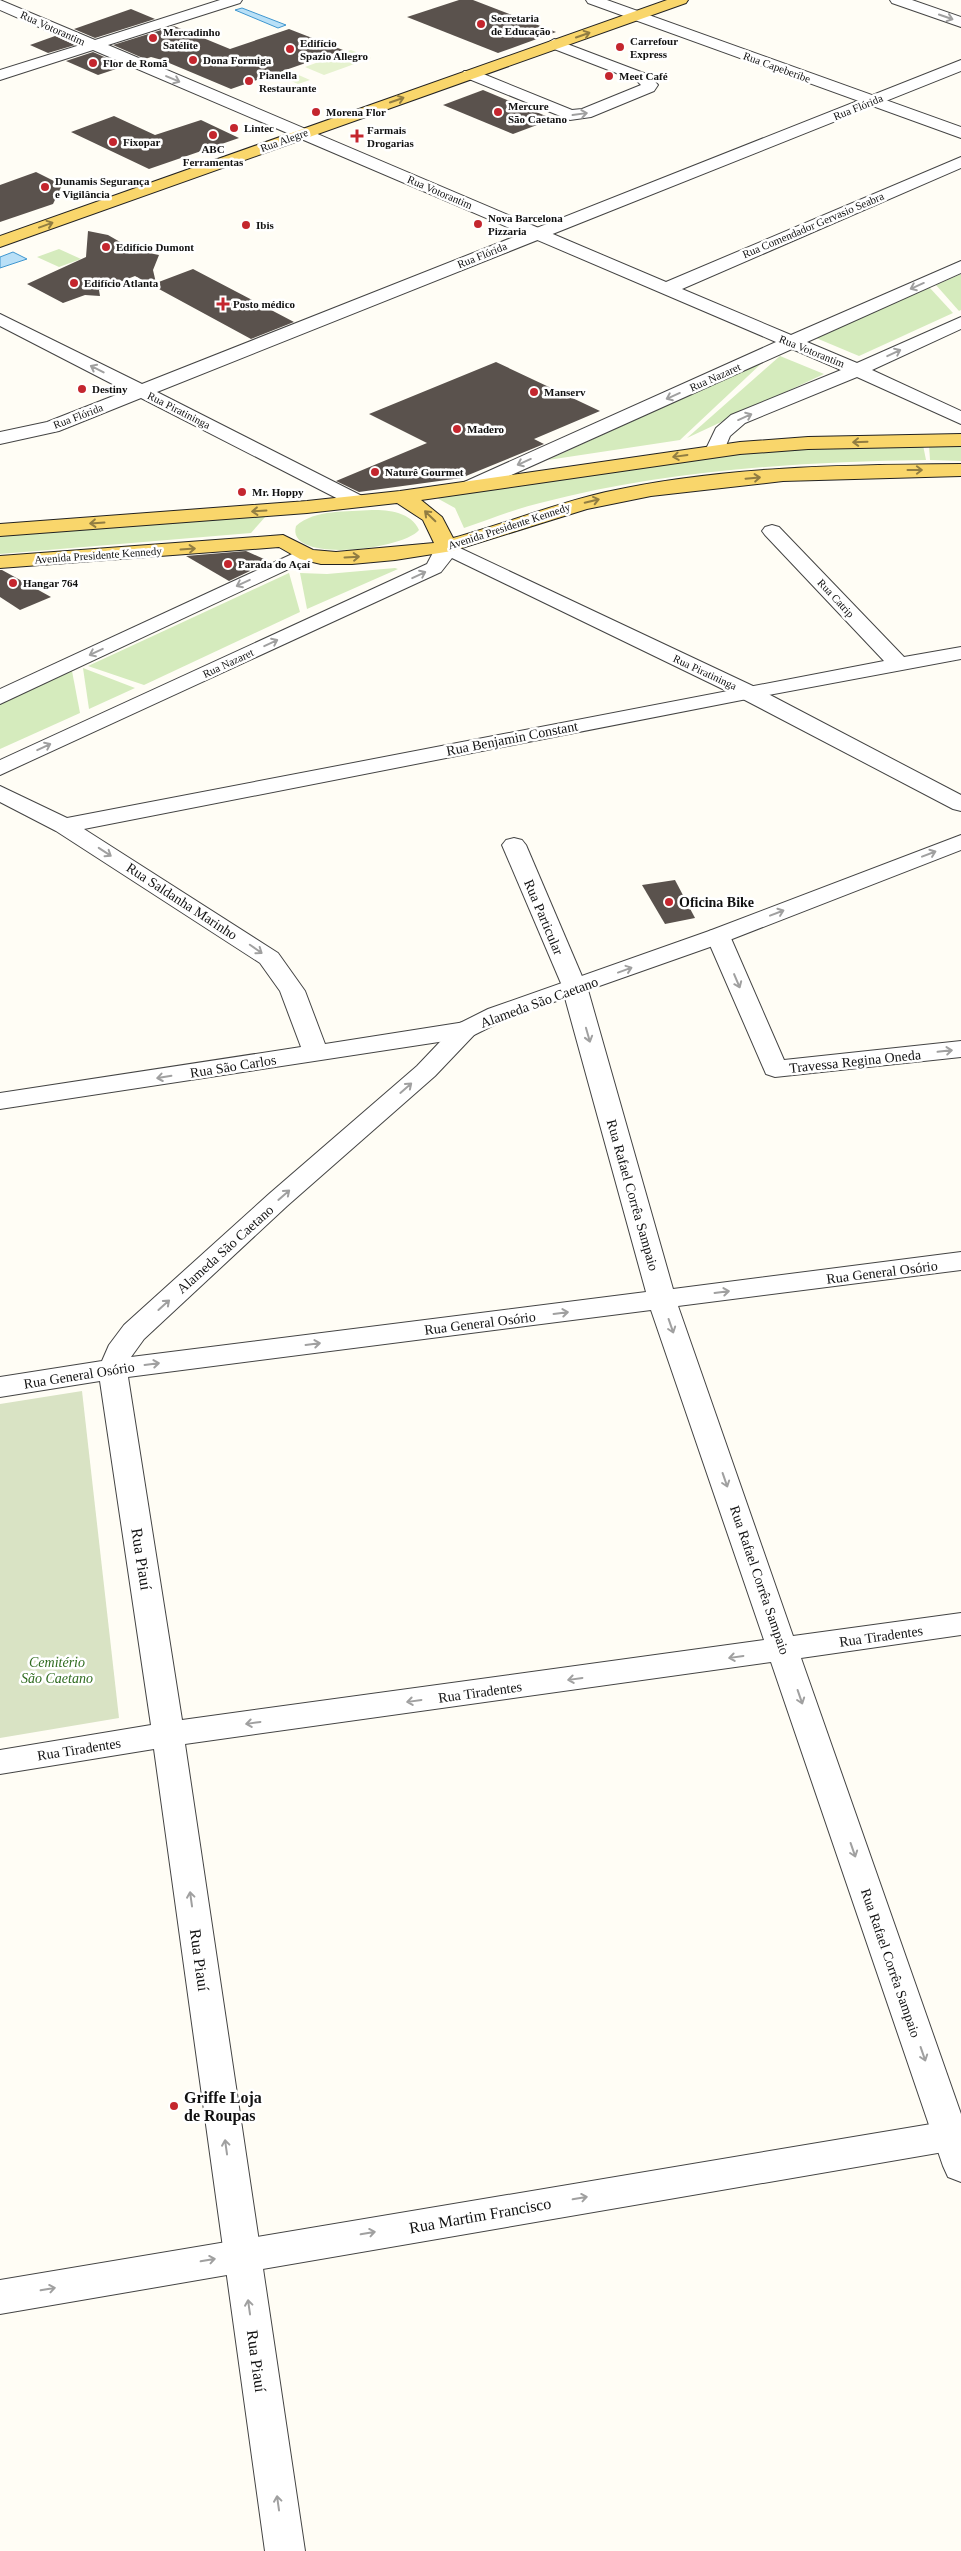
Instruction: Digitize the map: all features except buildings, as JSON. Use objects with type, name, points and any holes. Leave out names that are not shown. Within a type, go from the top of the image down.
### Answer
[{"type":"main road","name":"Rua Alegre","points":[[0,242],[681,0]]},
{"type":"main road","points":[[0,530],[308,507],[400,497],[715,451],[808,444],[961,440]]},
{"type":"main road","name":"Avenida Presidente Kennedy","points":[[0,562],[283,542],[292,550],[303,554],[338,558],[399,554],[445,547],[572,506],[670,487],[805,473],[961,470]]},
{"type":"main road","points":[[400,497],[421,508],[434,518],[441,529],[445,547]]},
{"type":"main road","points":[[283,542],[284,530],[287,525],[308,507]]},
{"type":"street","points":[[0,75],[235,0]]},
{"type":"street","name":"Rua Capeberibe","points":[[593,0],[961,133]]},
{"type":"street","points":[[897,0],[961,22]]},
{"type":"street","name":"Rua Votorantim","points":[[0,4],[93,46],[303,133],[858,370],[961,418]]},
{"type":"street","points":[[470,74],[570,115],[585,114],[648,88],[650,85],[643,78],[554,44]]},
{"type":"street","name":"Rua Flórida","points":[[0,438],[52,427],[961,65]]},
{"type":"street","name":"Rua Comendador Gervasio Seabra","points":[[666,289],[961,162]]},
{"type":"street","name":"Rua Nazaret","points":[[469,486],[961,266]]},
{"type":"street","name":"Rua Piratininga","points":[[0,320],[357,501]]},
{"type":"street","points":[[715,451],[716,440],[722,431],[738,419],[858,370],[961,322]]},
{"type":"street","name":"Rua Catrip","points":[[772,531],[899,664]]},
{"type":"street","name":"Rua Piratininga","points":[[445,547],[747,692],[961,804]]},
{"type":"street","name":"Rua Nazaret","points":[[0,768],[434,568],[441,560],[445,547]]},
{"type":"street","points":[[0,697],[303,554]]},
{"type":"street","name":"Rua Benjamin Constant","points":[[64,826],[747,692],[961,653]]},
{"type":"street","name":"Rua Saldanha Marinho","points":[[0,793],[64,826],[269,958],[284,974],[294,990],[316,1053]]},
{"type":"street","name":"Alameda São Caetano","points":[[113,1369],[118,1352],[134,1332],[278,1200],[426,1070],[465,1030],[497,1014],[718,936],[961,842]]},
{"type":"street","name":"Rua Particular","points":[[514,845],[575,988]]},
{"type":"street","name":"Travessa Regina Oneda","points":[[718,936],[775,1069],[961,1049]]},
{"type":"street","name":"Rua Rafael Corrêa Sampaio","points":[[575,988],[662,1300],[958,2145]]},
{"type":"street","name":"Rua São Carlos","points":[[0,1101],[465,1030]]},
{"type":"street","name":"Rua General Osório","points":[[0,1387],[113,1369],[961,1261]]},
{"type":"street","name":"Rua Piauí","points":[[113,1369],[168,1734],[241,2255],[285,2551]]},
{"type":"street","name":"Rua Tiradentes","points":[[0,1762],[168,1734],[785,1650],[961,1624]]},
{"type":"street","name":"Rua Martim Francisco","points":[[0,2297],[241,2255],[958,2145]]},
{"type":"green space","points":[[351,50],[371,58],[324,75],[305,67]]},
{"type":"green space","points":[[278,66],[310,80],[298,84],[266,70]]},
{"type":"green space","points":[[59,249],[81,259],[59,267],[37,257]]},
{"type":"green space","points":[[961,274],[961,310],[959,311],[936,285]]},
{"type":"green space","points":[[929,287],[953,313],[859,356],[816,338]]},
{"type":"green space","points":[[780,356],[824,374],[687,438]]},
{"type":"green space","points":[[766,359],[680,440],[548,460]]},
{"type":"green space","points":[[923,445],[926,460],[780,466],[683,475],[587,492],[540,503],[464,528],[455,508],[435,497],[716,455],[857,446]]},
{"type":"green space","points":[[929,445],[961,446],[961,461],[930,460]]},
{"type":"green space","points":[[372,510],[399,513],[411,519],[419,530],[409,537],[391,543],[370,548],[347,550],[326,549],[308,545],[297,538],[296,526],[312,517],[332,512]]},
{"type":"green space","points":[[266,516],[251,533],[0,554],[0,536]]},
{"type":"green space","points":[[398,569],[307,609],[300,573],[327,574]]},
{"type":"green space","points":[[289,573],[300,612],[144,685],[88,666]]},
{"type":"green space","points":[[83,668],[135,688],[89,709]]},
{"type":"green space","points":[[72,671],[80,713],[0,749],[0,704]]},
{"type":"green space","name":"Cemitério São Caetano","points":[[82,1391],[119,1718],[0,1738],[0,1404]]},
{"type":"water","points":[[242,8],[286,25],[278,28],[235,10]]},
{"type":"water","points":[[13,252],[27,259],[0,268],[0,257]]},
{"type":"place","name":"Secretaria de Educação","points":[[481,24]]},
{"type":"place","name":"Mercadinho Satélite","points":[[153,38]]},
{"type":"place","name":"Carrefour Express","points":[[620,47]]},
{"type":"place","name":"Edifício Spazio Allegro","points":[[290,49]]},
{"type":"place","name":"Dona Formiga","points":[[193,60]]},
{"type":"place","name":"Flor de Romã","points":[[93,63]]},
{"type":"place","name":"Meet Café","points":[[609,76]]},
{"type":"place","name":"Pianella Restaurante","points":[[249,81]]},
{"type":"place","name":"Morena Flor","points":[[316,112]]},
{"type":"place","name":"Mercure São Caetano","points":[[498,112]]},
{"type":"place","name":"Lintec","points":[[234,128]]},
{"type":"place","name":"ABC Ferramentas","points":[[213,135]]},
{"type":"place","name":"Farmais Drogarias","points":[[357,136]]},
{"type":"place","name":"Fixopar","points":[[113,142]]},
{"type":"place","name":"Dunamis Segurança e Vigilância","points":[[45,187]]},
{"type":"place","name":"Nova Barcelona Pizzaria","points":[[478,224]]},
{"type":"place","name":"Ibis","points":[[246,225]]},
{"type":"place","name":"Edifício Dumont","points":[[106,247]]},
{"type":"place","name":"Edifício Atlanta","points":[[74,283]]},
{"type":"place","name":"Posto médico","points":[[223,304]]},
{"type":"place","name":"Destiny","points":[[82,389]]},
{"type":"place","name":"Manserv","points":[[534,392]]},
{"type":"place","name":"Madero","points":[[457,429]]},
{"type":"place","name":"Naturê Gourmet","points":[[375,472]]},
{"type":"place","name":"Mr. Hoppy","points":[[242,492]]},
{"type":"place","name":"Parada do Açaí","points":[[228,564]]},
{"type":"place","name":"Hangar 764","points":[[13,583]]},
{"type":"place","name":"Oficina Bike","points":[[669,902]]},
{"type":"place","name":"Griffe Loja de Roupas","points":[[174,2106]]}]
